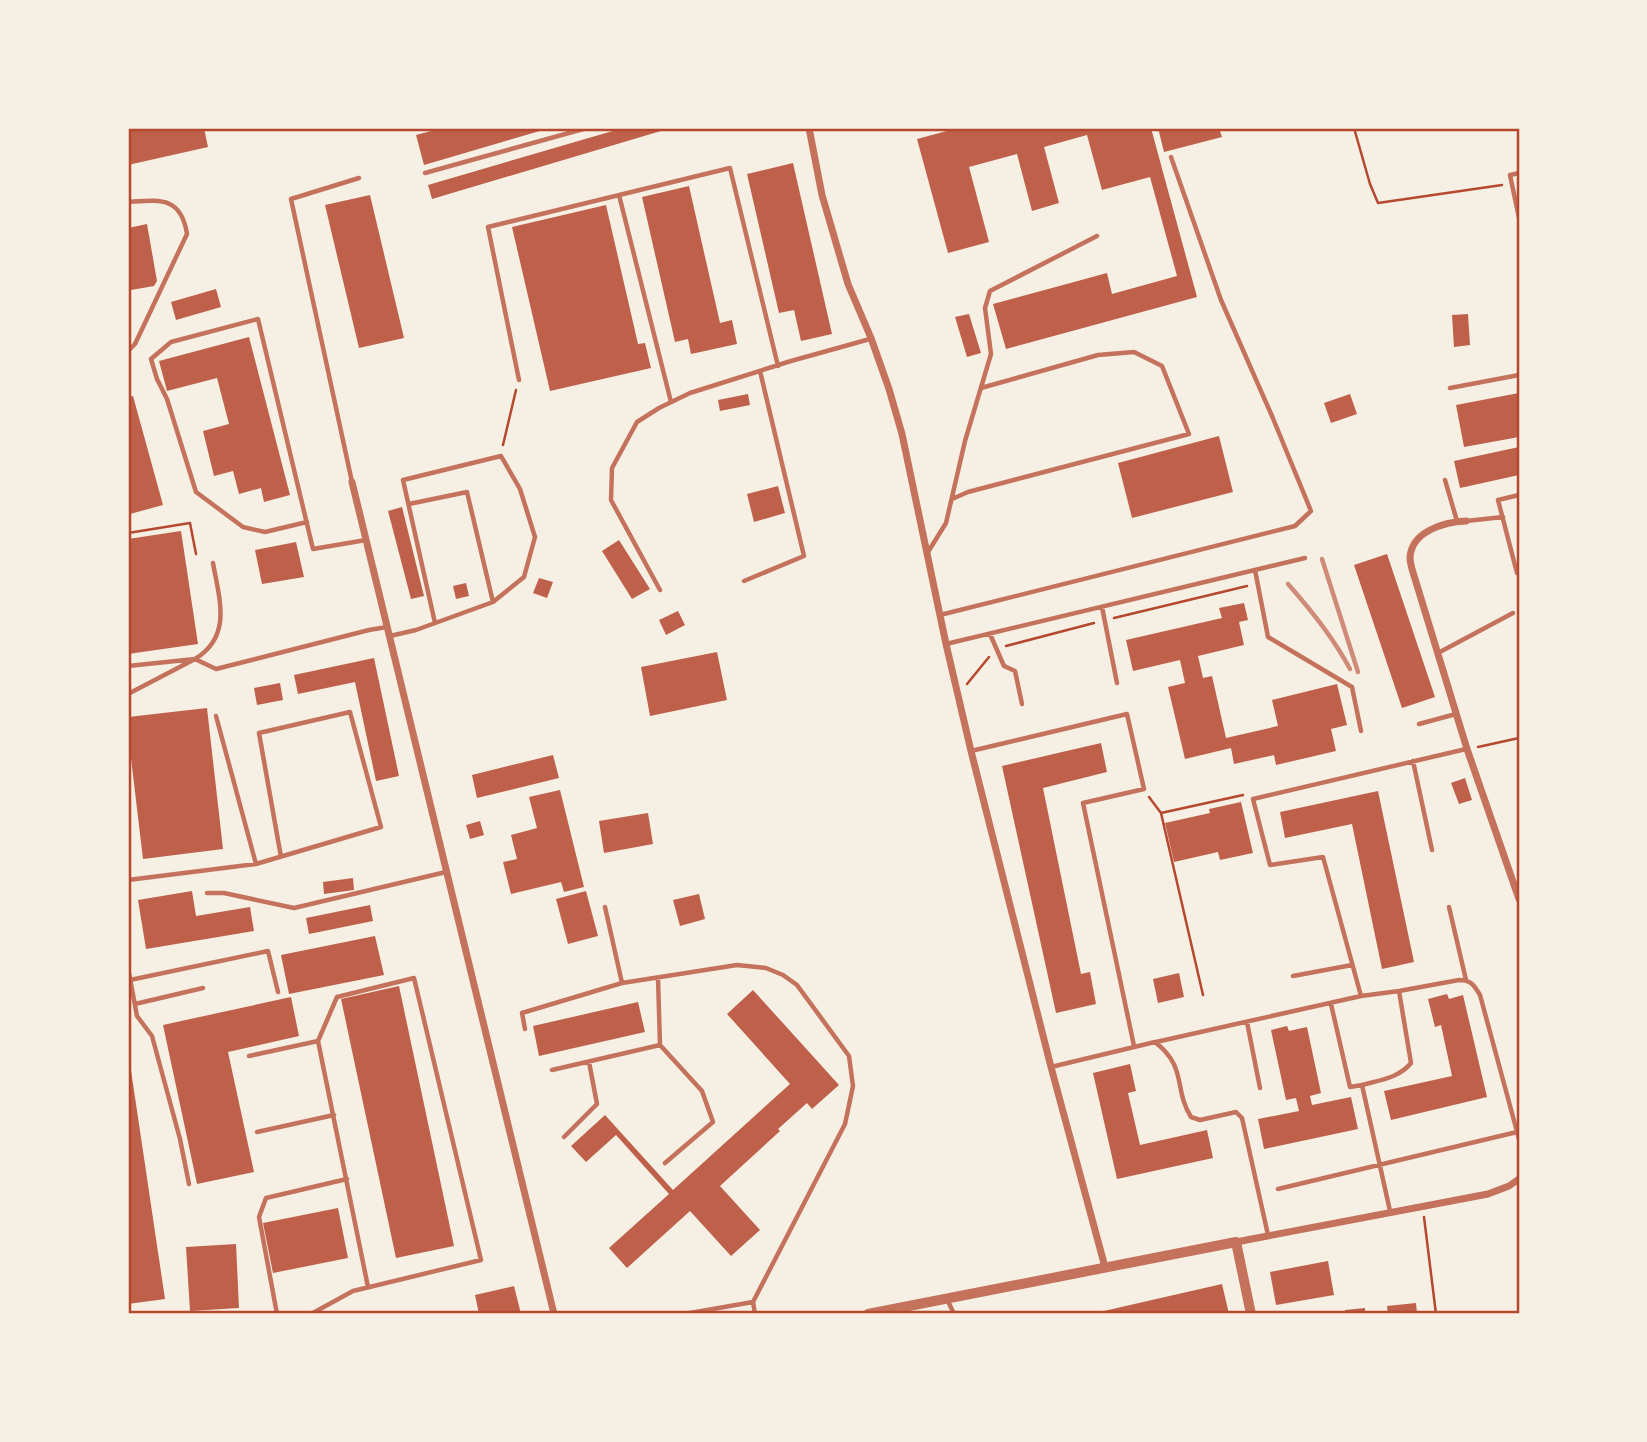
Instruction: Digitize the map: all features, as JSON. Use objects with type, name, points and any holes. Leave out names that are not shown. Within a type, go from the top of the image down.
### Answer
[{"type":"street","points":[[808,128],[822,195],[848,284],[871,338],[902,434],[971,751],[1105,1268]]},
{"type":"street","points":[[352,482],[554,1314]]},
{"type":"street","points":[[1466,520],[1447,522],[1435,527],[1417,541],[1410,557],[1467,749],[1519,899]]},
{"type":"street","points":[[868,1314],[921,1309],[947,1299],[1488,1194],[1519,1179]]},
{"type":"street","points":[[1236,1242],[1251,1314]]},
{"type":"lane","points":[[425,173],[587,128]]},
{"type":"lane","points":[[940,615],[1295,526],[1311,511],[1221,300],[1171,157]]},
{"type":"lane","points":[[519,380],[488,227],[730,169],[778,366]]},
{"type":"lane","points":[[1519,173],[1510,175],[1519,218]]},
{"type":"lane","points":[[352,482],[291,199],[359,178]]},
{"type":"lane","points":[[620,195],[671,402]]},
{"type":"lane","points":[[128,202],[154,200],[173,205],[185,219],[187,234],[135,344],[128,351]]},
{"type":"lane","points":[[927,552],[946,523],[965,441],[991,354],[985,308],[990,291],[1097,236]]},
{"type":"lane","points":[[307,522],[265,532],[243,527],[196,492],[167,399],[151,359],[171,342],[258,319],[307,522],[313,549],[366,539]]},
{"type":"lane","points":[[660,590],[611,500],[612,468],[637,422],[690,393],[871,338]]},
{"type":"lane","points":[[952,499],[968,492],[1189,434],[1163,366],[1134,352],[1098,355],[981,388]]},
{"type":"lane","points":[[744,581],[804,556],[760,371]]},
{"type":"lane","points":[[1451,388],[1519,375]]},
{"type":"lane","points":[[390,636],[416,630],[493,602],[524,577],[535,537],[520,489],[501,456],[403,480],[435,623]]},
{"type":"lane","points":[[1445,480],[1457,521]]},
{"type":"lane","points":[[409,504],[467,492],[493,602]]},
{"type":"lane","points":[[1519,495],[1498,500],[1519,574]]},
{"type":"lane","points":[[1466,520],[1503,517]]},
{"type":"lane","points":[[946,645],[1305,558]]},
{"type":"lane","points":[[128,694],[195,659],[217,636],[222,620],[213,563]]},
{"type":"lane","points":[[1255,570],[1268,638],[1352,687],[1361,731]]},
{"type":"lane","points":[[1102,607],[1117,682]]},
{"type":"lane","points":[[1438,653],[1513,613]]},
{"type":"lane","points":[[128,666],[195,659],[216,669],[387,626]]},
{"type":"lane","points":[[990,634],[1003,666],[1015,670],[1022,704]]},
{"type":"lane","points":[[128,880],[256,864],[281,857],[381,827],[349,712],[259,733],[281,857]]},
{"type":"lane","points":[[1419,724],[1456,713]]},
{"type":"lane","points":[[971,751],[1127,714],[1144,789],[1083,803],[1135,1046]]},
{"type":"lane","points":[[216,716],[256,864]]},
{"type":"lane","points":[[1361,996],[1323,857],[1270,865],[1253,799],[1467,749]]},
{"type":"lane","points":[[1413,761],[1432,850]]},
{"type":"lane","points":[[207,893],[224,892],[294,908],[447,872]]},
{"type":"lane","points":[[605,906],[622,983]]},
{"type":"lane","points":[[1449,906],[1466,980]]},
{"type":"lane","points":[[130,980],[268,951],[278,992]]},
{"type":"lane","points":[[525,1029],[522,1013],[622,983],[737,965],[766,968],[797,985],[849,1056],[853,1086],[845,1124],[753,1302],[755,1314]]},
{"type":"lane","points":[[1293,976],[1352,965]]},
{"type":"lane","points":[[128,968],[137,1016],[152,1036],[180,1139],[189,1184]]},
{"type":"lane","points":[[311,1314],[353,1291],[481,1260],[414,978],[337,997],[318,1041],[368,1287]]},
{"type":"lane","points":[[658,978],[660,1045],[702,1091],[713,1122],[665,1163]]},
{"type":"lane","points":[[1051,1067],[1361,996],[1450,981],[1472,982],[1479,995],[1518,1136],[1278,1189]]},
{"type":"lane","points":[[135,1004],[203,988]]},
{"type":"lane","points":[[1331,1004],[1350,1087],[1362,1085],[1396,1076],[1411,1063],[1399,991]]},
{"type":"lane","points":[[1247,1022],[1259,1088]]},
{"type":"lane","points":[[249,1056],[318,1041]]},
{"type":"lane","points":[[1155,1042],[1163,1048],[1178,1069],[1185,1107],[1191,1117],[1200,1120],[1236,1112],[1242,1118],[1268,1236]]},
{"type":"lane","points":[[552,1070],[660,1045]]},
{"type":"lane","points":[[564,1137],[597,1104],[589,1062]]},
{"type":"lane","points":[[1362,1085],[1390,1212]]},
{"type":"lane","points":[[257,1132],[334,1115]]},
{"type":"lane","points":[[278,1314],[259,1217],[266,1198],[347,1179]]},
{"type":"lane","points":[[947,1299],[954,1314]]},
{"type":"lane","points":[[684,1314],[753,1302]]},
{"type":"path","points":[[1354,128],[1378,202],[1512,183]]},
{"type":"path","points":[[501,456],[519,380]]},
{"type":"path","points":[[128,533],[190,523],[196,554]]},
{"type":"path","points":[[1467,749],[1519,738]]},
{"type":"path","points":[[1144,789],[1161,813],[1203,995]]},
{"type":"path","points":[[1161,813],[1247,794],[1253,799]]},
{"type":"path","points":[[1422,1206],[1436,1314]]},
{"type":"building","points":[[128,128],[204,128],[208,147],[128,165]]},
{"type":"building","points":[[442,128],[550,128],[424,165],[416,135]]},
{"type":"building","points":[[623,128],[671,128],[432,199],[428,185]]},
{"type":"building","points":[[958,128],[1151,128],[1197,297],[1006,349],[993,304],[1107,273],[1112,294],[1177,276],[1150,177],[1102,190],[1087,135],[1044,147],[1059,203],[1032,211],[1017,154],[969,167],[989,242],[948,253],[917,139]]},
{"type":"building","points":[[1158,128],[1219,128],[1222,137],[1164,152]]},
{"type":"building","points":[[793,163],[832,334],[801,341],[794,310],[779,313],[747,174]]},
{"type":"building","points":[[689,186],[720,323],[732,320],[737,344],[691,354],[688,339],[675,342],[642,197]]},
{"type":"building","points":[[370,195],[404,338],[359,348],[325,205]]},
{"type":"building","points":[[606,205],[638,344],[645,343],[651,368],[550,391],[512,227]]},
{"type":"building","points":[[147,224],[157,281],[154,286],[131,290],[128,228]]},
{"type":"building","points":[[216,289],[221,307],[176,320],[171,302]]},
{"type":"building","points":[[969,314],[981,353],[967,357],[955,317]]},
{"type":"building","points":[[1468,314],[1470,345],[1454,347],[1452,315]]},
{"type":"building","points":[[249,337],[290,495],[264,502],[261,488],[239,494],[233,471],[214,476],[203,431],[229,424],[217,378],[167,391],[159,361]]},
{"type":"building","points":[[1519,393],[1519,437],[1464,447],[1456,405]]},
{"type":"building","points":[[748,394],[750,405],[720,411],[718,400]]},
{"type":"building","points":[[1350,394],[1357,414],[1331,423],[1324,403]]},
{"type":"building","points":[[133,396],[163,505],[130,514],[128,397]]},
{"type":"building","points":[[1219,436],[1233,492],[1132,518],[1118,463]]},
{"type":"building","points":[[1519,447],[1519,475],[1460,488],[1454,461]]},
{"type":"building","points":[[778,486],[785,513],[754,522],[747,494]]},
{"type":"building","points":[[402,507],[424,596],[411,599],[388,511]]},
{"type":"building","points":[[181,531],[198,644],[128,654],[128,539]]},
{"type":"building","points":[[619,540],[650,589],[632,599],[602,551]]},
{"type":"building","points":[[296,542],[304,577],[262,584],[255,550]]},
{"type":"building","points":[[1387,554],[1435,697],[1402,708],[1354,565]]},
{"type":"building","points":[[539,578],[553,582],[547,598],[533,593]]},
{"type":"building","points":[[466,583],[469,596],[456,599],[453,586]]},
{"type":"building","points":[[1244,603],[1248,620],[1239,622],[1244,645],[1198,656],[1203,678],[1212,676],[1226,738],[1278,726],[1272,700],[1337,684],[1347,725],[1331,729],[1336,751],[1276,765],[1274,755],[1234,764],[1231,748],[1185,759],[1168,687],[1185,683],[1180,660],[1133,671],[1126,640],[1222,618],[1219,608]]},
{"type":"building","points":[[678,611],[685,625],[666,635],[659,620]]},
{"type":"building","points":[[717,652],[727,700],[650,716],[641,667]]},
{"type":"building","points":[[374,658],[399,776],[376,781],[355,682],[298,694],[294,675]]},
{"type":"building","points":[[280,683],[283,700],[257,705],[254,688]]},
{"type":"building","points":[[207,708],[223,849],[143,859],[128,717]]},
{"type":"building","points":[[1101,743],[1107,772],[1043,788],[1081,974],[1090,972],[1096,1004],[1056,1013],[1002,766]]},
{"type":"building","points":[[553,755],[559,778],[477,798],[472,775]]},
{"type":"building","points":[[1465,778],[1472,800],[1459,804],[1451,783]]},
{"type":"building","points":[[560,790],[584,887],[564,892],[561,882],[511,894],[503,862],[517,859],[511,835],[537,828],[529,797]]},
{"type":"building","points":[[1378,791],[1414,962],[1382,969],[1352,824],[1285,838],[1280,812]]},
{"type":"building","points":[[1241,802],[1253,853],[1220,860],[1218,852],[1174,862],[1165,823],[1210,813],[1209,809]]},
{"type":"building","points":[[648,813],[653,844],[604,853],[599,821]]},
{"type":"building","points":[[480,821],[484,835],[470,839],[466,825]]},
{"type":"building","points":[[353,878],[354,890],[324,894],[323,882]]},
{"type":"building","points":[[192,891],[196,916],[250,907],[254,931],[146,949],[138,900]]},
{"type":"building","points":[[586,891],[598,936],[568,944],[556,899]]},
{"type":"building","points":[[699,894],[705,919],[680,926],[673,900]]},
{"type":"building","points":[[370,905],[373,921],[309,934],[306,918]]},
{"type":"building","points":[[375,936],[384,975],[289,994],[281,955]]},
{"type":"building","points":[[1179,973],[1184,997],[1158,1003],[1153,979]]},
{"type":"building","points":[[399,986],[454,1246],[396,1258],[341,999]]},
{"type":"building","points":[[753,990],[839,1085],[812,1109],[807,1103],[720,1186],[760,1230],[731,1256],[690,1211],[627,1268],[609,1248],[669,1194],[616,1135],[586,1162],[571,1146],[605,1115],[673,1190],[790,1084],[727,1014]]},
{"type":"building","points":[[1447,994],[1449,999],[1463,995],[1487,1097],[1391,1120],[1384,1091],[1452,1076],[1441,1025],[1435,1027],[1428,999]]},
{"type":"building","points":[[291,997],[299,1036],[228,1052],[254,1172],[197,1184],[163,1025]]},
{"type":"building","points":[[638,1002],[645,1032],[539,1056],[533,1026]]},
{"type":"building","points":[[1287,1026],[1289,1031],[1307,1027],[1321,1093],[1310,1096],[1312,1105],[1351,1097],[1358,1129],[1264,1149],[1258,1119],[1299,1111],[1296,1098],[1286,1100],[1271,1030]]},
{"type":"building","points":[[128,1057],[165,1299],[128,1304]]},
{"type":"building","points":[[1130,1064],[1136,1091],[1128,1093],[1140,1145],[1207,1130],[1213,1158],[1117,1179],[1093,1073]]},
{"type":"building","points":[[338,1208],[348,1258],[273,1273],[263,1223]]},
{"type":"building","points":[[236,1244],[239,1308],[190,1311],[186,1247]]},
{"type":"building","points":[[1328,1261],[1334,1295],[1276,1305],[1270,1272]]},
{"type":"building","points":[[1222,1284],[1229,1314],[1095,1314],[1095,1313]]},
{"type":"building","points":[[514,1286],[521,1314],[479,1314],[475,1295]]},
{"type":"building","points":[[1416,1303],[1417,1314],[1388,1314],[1387,1306]]},
{"type":"building","points":[[1365,1308],[1365,1314],[1345,1314],[1345,1310]]},
{"type":"railway","points":[[1322,559],[1358,672]]},
{"type":"railway","points":[[1288,584],[1322,625],[1350,669]]}]
